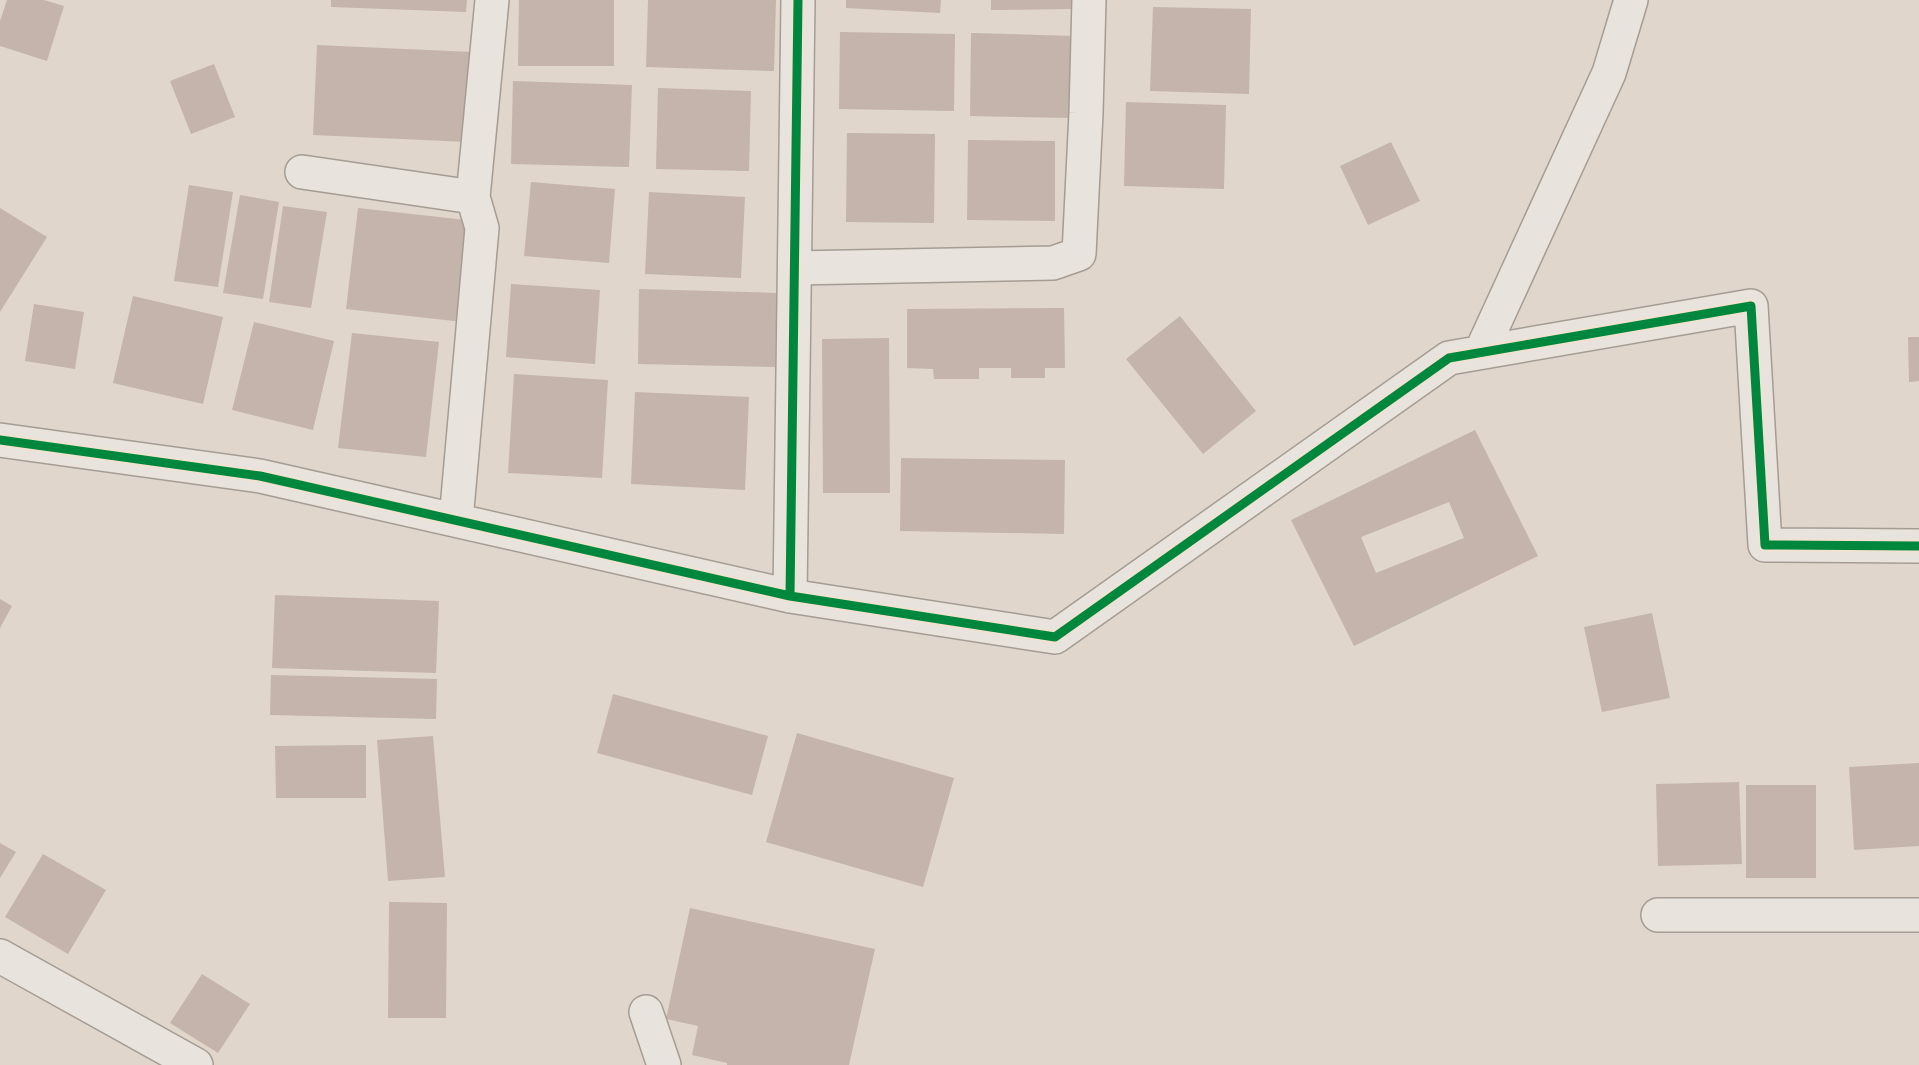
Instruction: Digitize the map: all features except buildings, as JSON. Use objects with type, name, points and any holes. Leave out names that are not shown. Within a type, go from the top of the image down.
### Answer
[{"type":"street","points":[[456,520],[482,228],[473,197],[492,0]]},
{"type":"street","points":[[790,596],[798,0]]},
{"type":"street","points":[[795,268],[1053,263],[1079,254],[1089,0]]},
{"type":"street","points":[[1481,352],[1610,73],[1631,0]]},
{"type":"street","points":[[302,172],[473,197]]},
{"type":"street","points":[[0,440],[260,476],[790,596],[1055,637],[1449,358],[1751,306],[1765,545],[1919,546]]},
{"type":"street","points":[[1658,915],[1919,915]]},
{"type":"street","points":[[0,957],[196,1065]]},
{"type":"street","points":[[646,1012],[664,1065]]},
{"type":"cycle path","points":[[790,596],[798,0]]},
{"type":"cycle path","points":[[0,440],[260,476],[790,596],[1055,637],[1449,358],[1751,306],[1765,545],[1919,546]]}]
